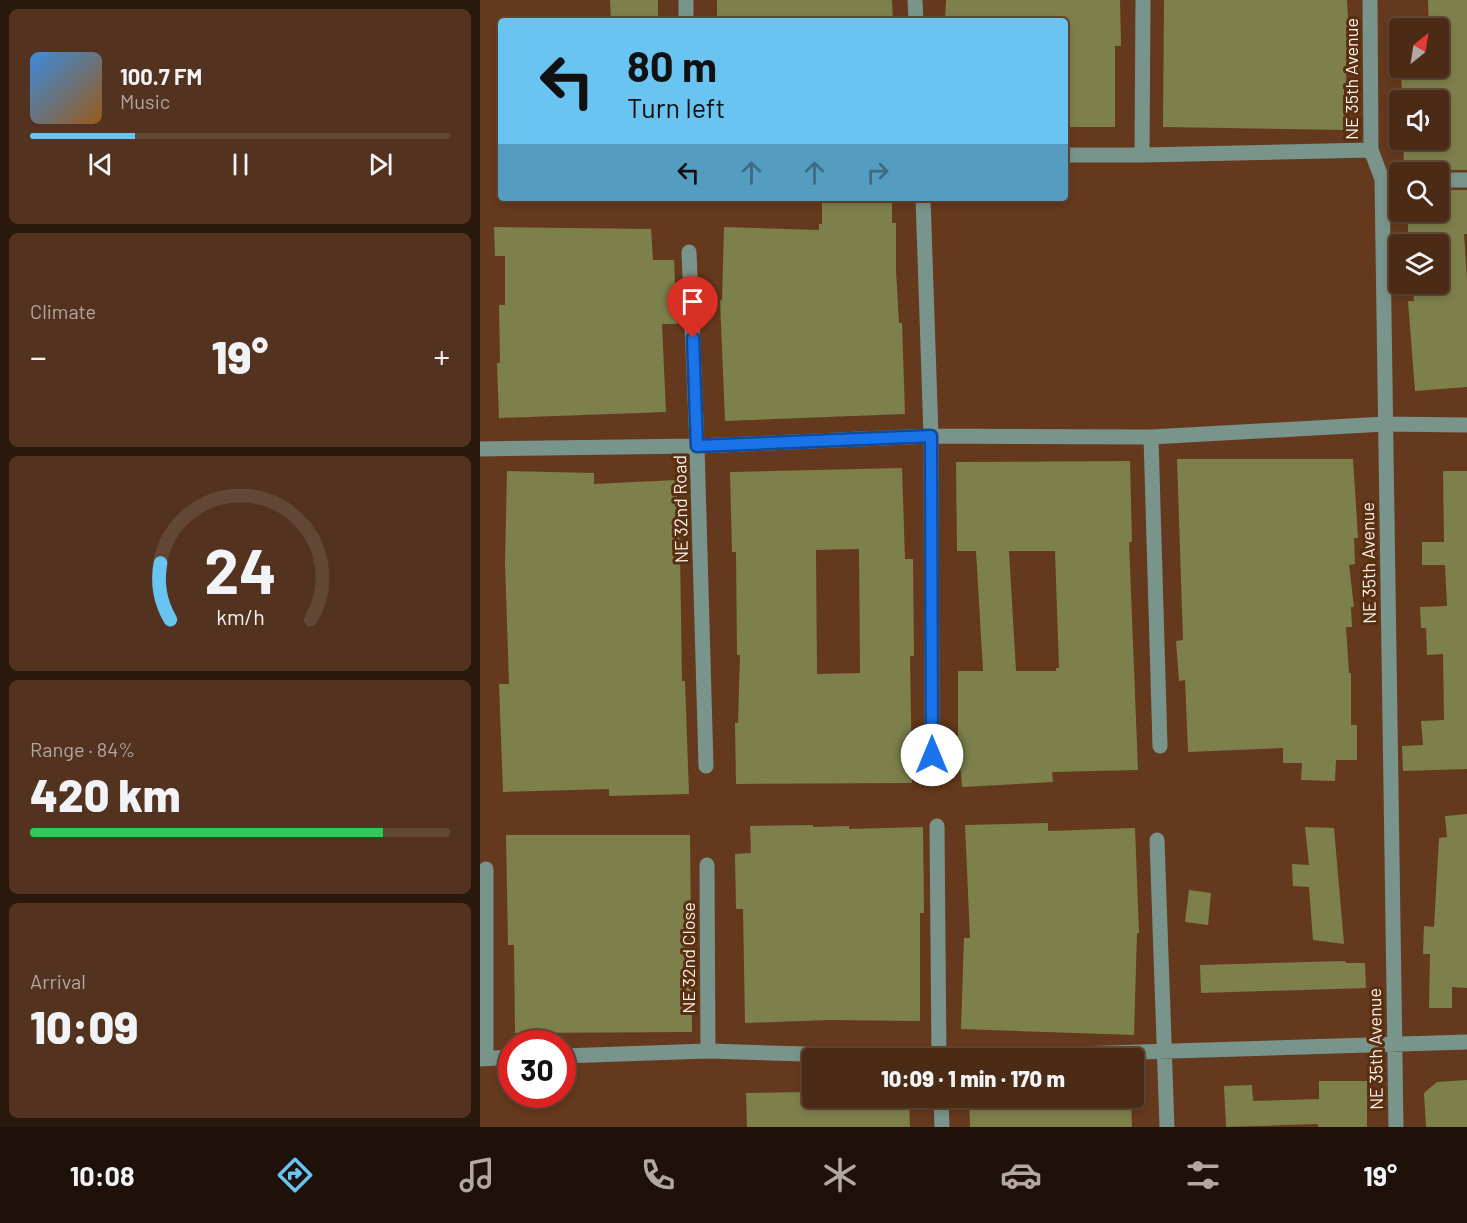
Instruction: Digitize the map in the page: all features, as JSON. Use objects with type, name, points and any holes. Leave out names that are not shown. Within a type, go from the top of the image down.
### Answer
[{"type":"street","points":[[686,0],[686,18]]},
{"type":"street","points":[[915,0],[916,18]]},
{"type":"street","points":[[1142,156],[1143,0]]},
{"type":"street","name":"NE 35th Avenue","points":[[1370,0],[1371,150],[1382,179],[1396,1127]]},
{"type":"street","points":[[1068,155],[1142,156],[1371,150]]},
{"type":"street","points":[[1382,179],[1389,179]]},
{"type":"street","points":[[1449,180],[1467,180]]},
{"type":"street","points":[[923,201],[931,436],[932,755]]},
{"type":"street","name":"NE 32nd Road","points":[[689,252],[706,766]]},
{"type":"street","points":[[480,449],[697,446],[931,436],[1151,437],[1385,424],[1467,425]]},
{"type":"street","points":[[1151,437],[1160,746]]},
{"type":"street","points":[[937,826],[939,1048]]},
{"type":"street","points":[[1157,840],[1167,1127]]},
{"type":"street","name":"NE 32nd Close","points":[[707,865],[708,1051]]},
{"type":"street","points":[[483,1058],[486,869]]},
{"type":"street","points":[[1144,1053],[1467,1042]]},
{"type":"street","points":[[576,1056],[708,1051],[802,1054]]},
{"type":"street","points":[[941,1108],[942,1127]]},
{"type":"building","points":[[610,0],[658,0],[658,18],[611,18]]},
{"type":"building","points":[[717,0],[892,0],[893,18],[717,18]]},
{"type":"building","points":[[946,0],[1120,0],[1121,46],[1115,46],[1115,127],[1068,127],[1068,18],[945,18]]},
{"type":"building","points":[[1164,0],[1347,0],[1349,40],[1347,40],[1345,130],[1163,127]]},
{"type":"building","points":[[1428,0],[1467,0],[1467,170],[1449,170],[1449,162],[1404,162],[1403,150],[1449,150],[1449,90],[1402,90],[1401,78],[1449,78],[1449,18],[1429,18]]},
{"type":"building","points":[[1449,190],[1467,190],[1467,234],[1464,234],[1467,279],[1467,387],[1415,391],[1408,301],[1414,301],[1414,294],[1449,294],[1449,234],[1408,234],[1408,222],[1449,222]]},
{"type":"building","points":[[822,201],[892,201],[892,223],[896,223],[896,270],[899,323],[902,323],[905,414],[725,421],[720,300],[722,300],[724,227],[819,230],[819,224],[822,224]]},
{"type":"building","points":[[494,227],[651,229],[653,260],[674,260],[677,324],[662,324],[666,412],[499,418],[497,363],[500,363],[499,305],[505,305],[505,256],[495,256]]},
{"type":"building","points":[[1177,459],[1353,459],[1358,538],[1354,538],[1355,564],[1349,565],[1354,607],[1351,607],[1352,627],[1346,627],[1349,673],[1351,673],[1351,725],[1357,725],[1357,760],[1336,760],[1335,781],[1301,780],[1302,763],[1283,763],[1283,748],[1188,752],[1185,680],[1179,681],[1176,641],[1183,640]]},
{"type":"building","points":[[1130,461],[1132,542],[1129,542],[1138,770],[1052,772],[1053,782],[962,787],[958,740],[958,671],[983,671],[976,551],[957,551],[956,462]],"holes":[[[1009,551],[1055,551],[1059,668],[1056,668],[1056,671],[1016,671]]]},
{"type":"building","points":[[902,468],[905,559],[913,559],[914,656],[910,656],[912,783],[736,784],[735,723],[738,723],[740,655],[737,655],[736,552],[732,552],[730,472]],"holes":[[[859,549],[860,673],[817,674],[816,550]]]},
{"type":"building","points":[[507,471],[594,473],[594,484],[676,480],[680,552],[682,681],[685,681],[689,794],[609,796],[609,789],[503,792],[499,684],[509,684],[505,562]]},
{"type":"building","points":[[1443,471],[1467,471],[1467,769],[1403,771],[1402,746],[1423,745],[1421,721],[1444,720],[1443,654],[1427,655],[1426,628],[1421,628],[1420,607],[1447,606],[1445,565],[1422,565],[1422,542],[1444,542]]},
{"type":"building","points":[[1467,814],[1467,988],[1452,987],[1452,1008],[1429,1008],[1430,954],[1423,954],[1424,926],[1434,927],[1439,838],[1447,837],[1445,816]]},
{"type":"building","points":[[1048,823],[1048,831],[1135,828],[1139,933],[1137,933],[1134,1035],[961,1029],[964,938],[970,938],[965,825]]},
{"type":"building","points":[[813,825],[813,827],[849,826],[849,829],[923,827],[924,913],[920,913],[920,1021],[829,1020],[745,1023],[743,909],[736,909],[735,854],[751,853],[750,826]]},
{"type":"building","points":[[1305,827],[1334,828],[1344,944],[1313,940],[1309,887],[1293,886],[1292,864],[1309,865]]},
{"type":"building","points":[[506,835],[690,835],[692,1032],[576,1033],[576,1030],[515,1030],[514,945],[508,945]]},
{"type":"building","points":[[1189,890],[1211,893],[1208,925],[1185,922]]},
{"type":"building","points":[[1345,961],[1346,963],[1365,963],[1366,988],[1201,993],[1200,965]]},
{"type":"building","points":[[1467,1080],[1467,1127],[1426,1127],[1424,1093],[1437,1082]]},
{"type":"building","points":[[1319,1081],[1367,1081],[1367,1127],[1318,1127],[1318,1124],[1226,1127],[1224,1086],[1252,1085],[1253,1101],[1319,1099]]},
{"type":"building","points":[[802,1092],[802,1108],[909,1108],[910,1127],[747,1127],[746,1093]]},
{"type":"building","points":[[969,1108],[1131,1108],[1132,1127],[970,1127]]},
{"type":"route","points":[[693,338],[697,446],[931,436],[932,755]]}]
